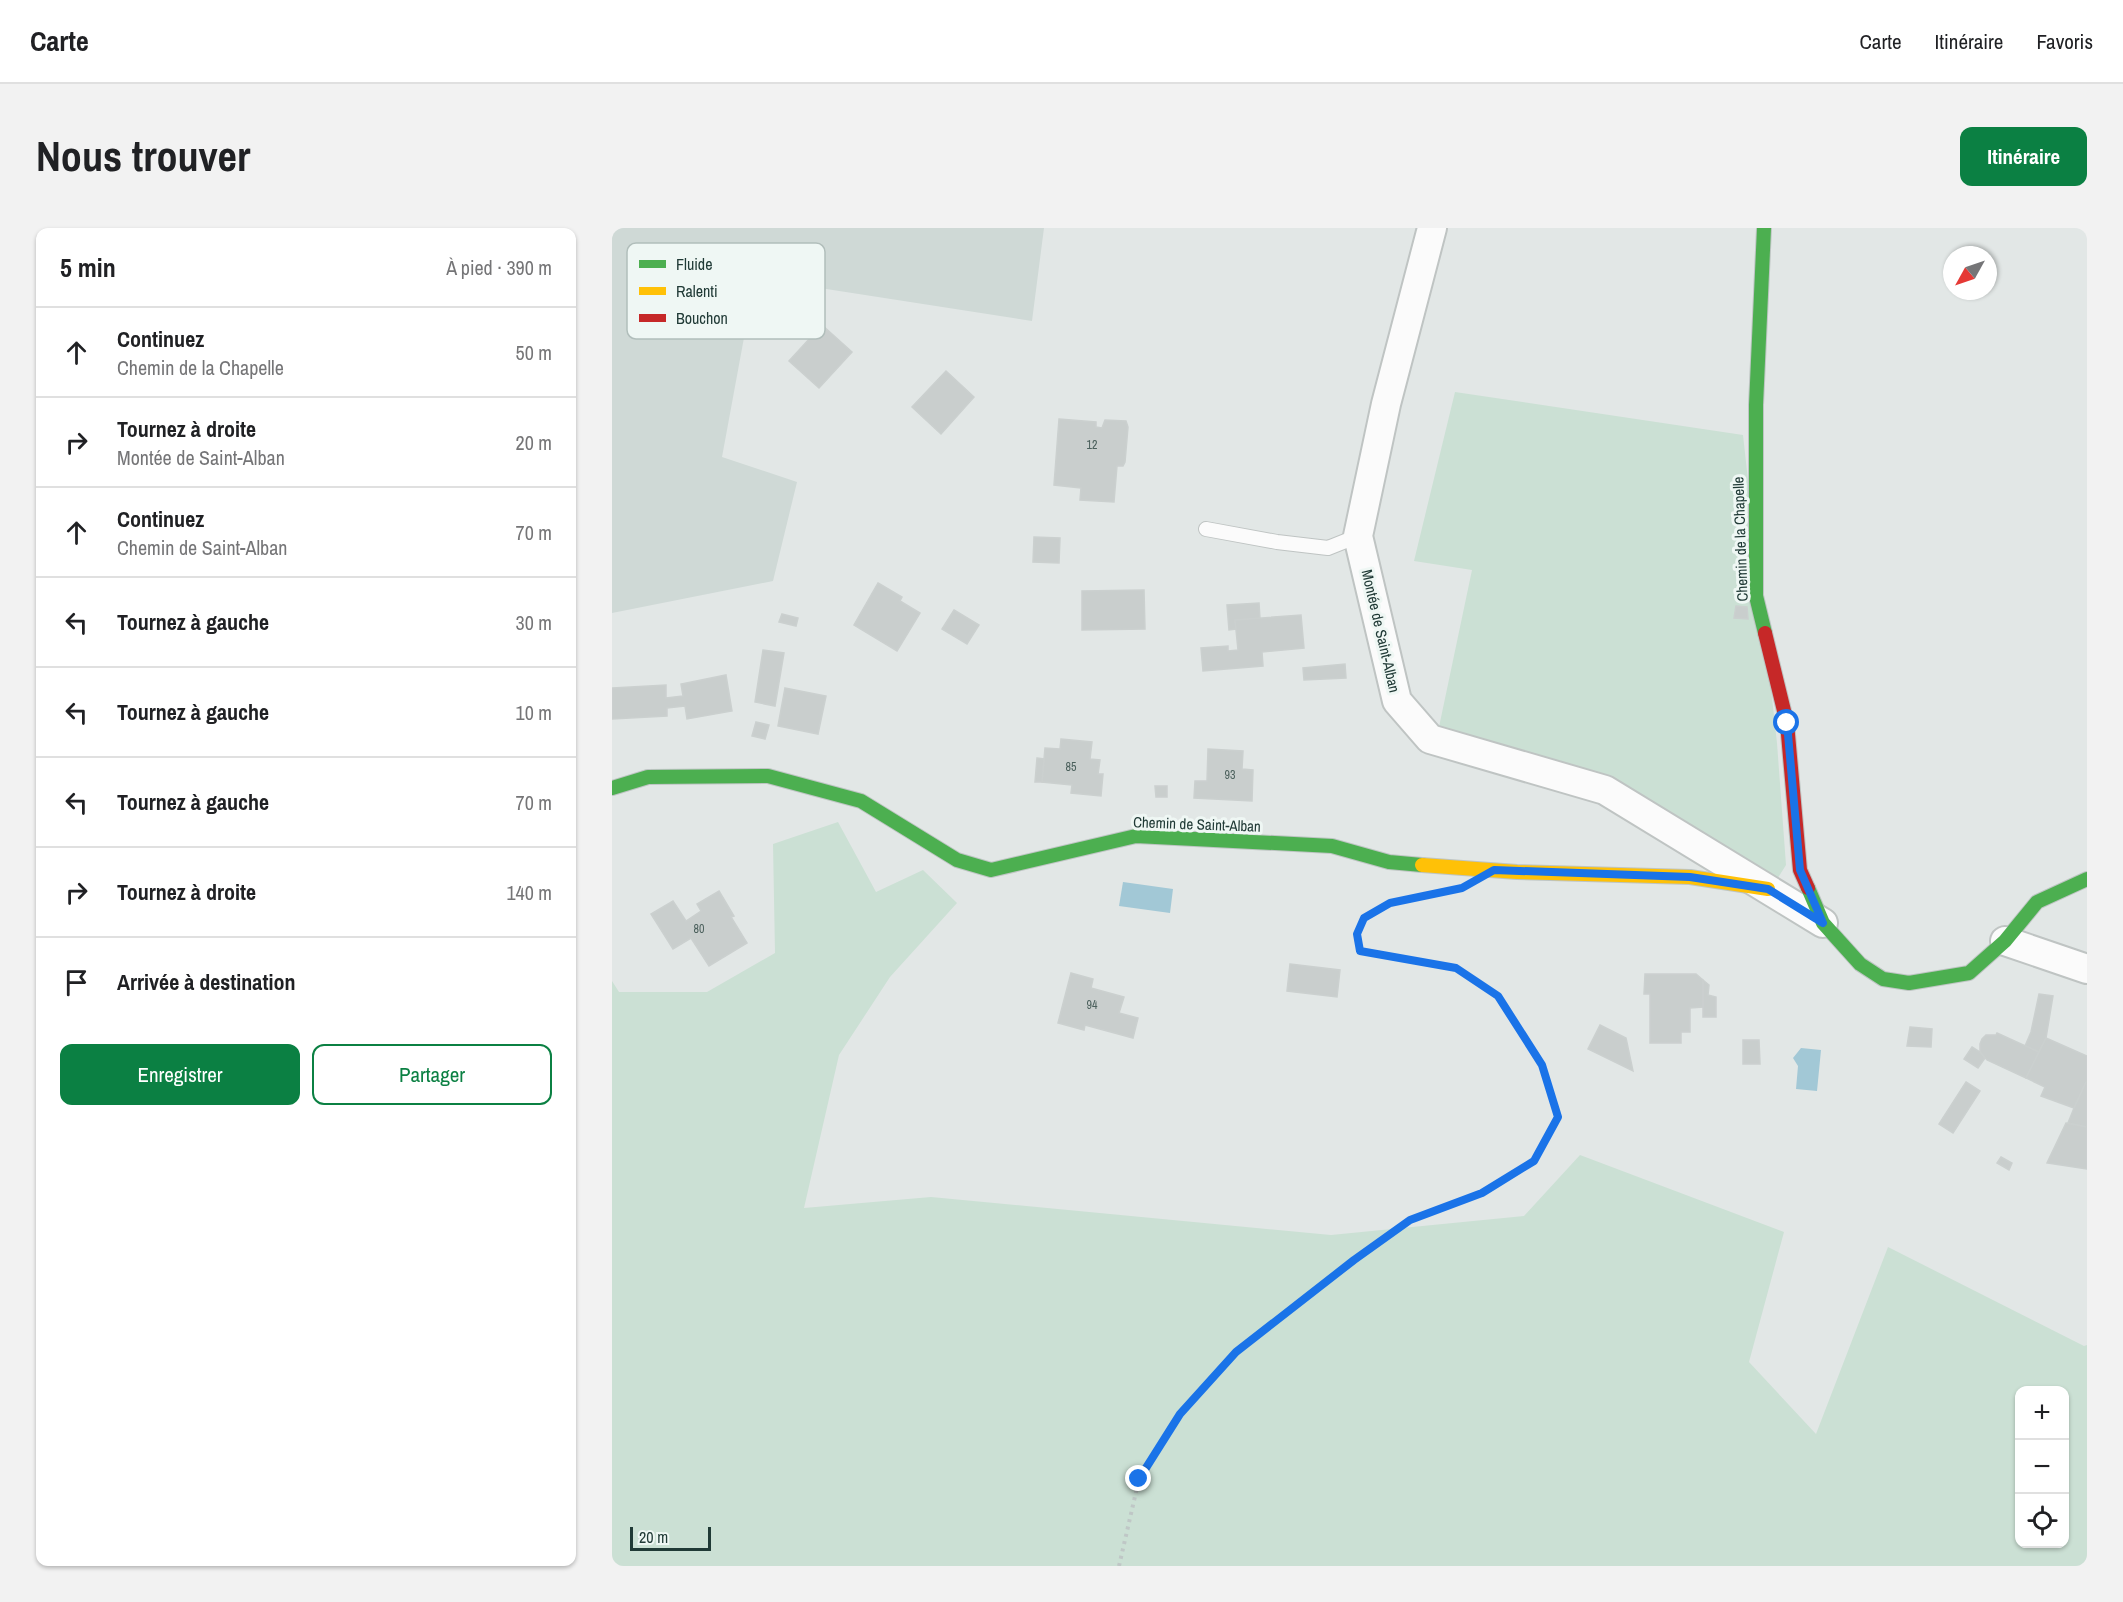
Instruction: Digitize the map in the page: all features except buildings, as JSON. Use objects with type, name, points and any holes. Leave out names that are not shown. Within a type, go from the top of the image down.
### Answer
[{"type":"street","name":"Montée de Saint-Alban","points":[[1432,228],[1386,404],[1358,536],[1397,701],[1430,739],[1605,790],[1823,923]]},
{"type":"street","name":"Chemin de la Chapelle","points":[[1764,228],[1756,405],[1756,596],[1787,723],[1800,870],[1823,923],[1860,964],[1883,980],[1909,983],[1970,973],[2006,941]]},
{"type":"street","name":"Chemin de Saint-Alban","points":[[612,788],[648,777],[768,776],[861,801],[957,860],[991,870],[1136,836],[1332,846],[1389,862],[1517,872],[1690,877],[1768,889]]},
{"type":"street","points":[[2087,879],[2037,902],[2006,941],[2087,969]]},
{"type":"lane","points":[[1206,529],[1277,542],[1328,548],[1358,536]]},
{"type":"path","points":[[1119,1566],[1139,1479],[1180,1414],[1236,1352],[1354,1260],[1410,1220],[1482,1193],[1534,1161],[1558,1117],[1542,1065],[1498,996],[1456,968],[1360,951],[1357,934],[1364,918],[1390,903],[1431,895]]},
{"type":"shaded area","points":[[612,228],[1044,228],[1032,321],[825,289],[825,243],[627,243],[627,339],[744,339],[722,457],[797,482],[773,581],[612,613]]},
{"type":"green space","points":[[1455,392],[1743,435],[1777,743],[1786,865],[1774,884],[1439,727],[1472,570],[1414,561]]},
{"type":"green space","points":[[838,822],[876,892],[923,870],[957,903],[890,977],[839,1055],[804,1208],[931,1197],[1331,1235],[1524,1216],[1580,1155],[1784,1232],[1749,1362],[1816,1434],[1888,1247],[2084,1346],[2087,1345],[2087,1566],[612,1566],[612,981],[619,992],[707,992],[775,953],[773,844]]},
{"type":"water","points":[[1123,882],[1173,889],[1170,913],[1119,906]]},
{"type":"water","points":[[1801,1048],[1821,1050],[1817,1091],[1796,1089],[1798,1066],[1793,1058]]},
{"type":"traffic: fast","points":[[1764,228],[1756,405],[1756,596],[1765,633]]},
{"type":"traffic: fast","points":[[612,788],[648,777],[768,776],[861,801],[957,860],[991,870],[1136,836],[1332,846],[1389,862],[1422,865]]},
{"type":"traffic: fast","points":[[1808,888],[1823,923],[1860,964],[1883,979],[1909,983],[1969,973],[2005,941],[2037,902],[2087,879]]},
{"type":"traffic: slow","points":[[1422,865],[1517,872],[1690,877],[1768,889]]},
{"type":"traffic: jam","points":[[1765,633],[1787,723],[1800,870],[1808,888]]},
{"type":"route","points":[[1139,1479],[1180,1414],[1236,1352],[1354,1260],[1410,1220],[1482,1193],[1534,1161],[1558,1117],[1542,1065],[1498,996],[1456,968],[1360,951],[1357,934],[1364,918],[1390,903],[1462,888],[1494,870],[1690,877],[1768,889],[1823,923],[1800,870],[1787,723]]}]
